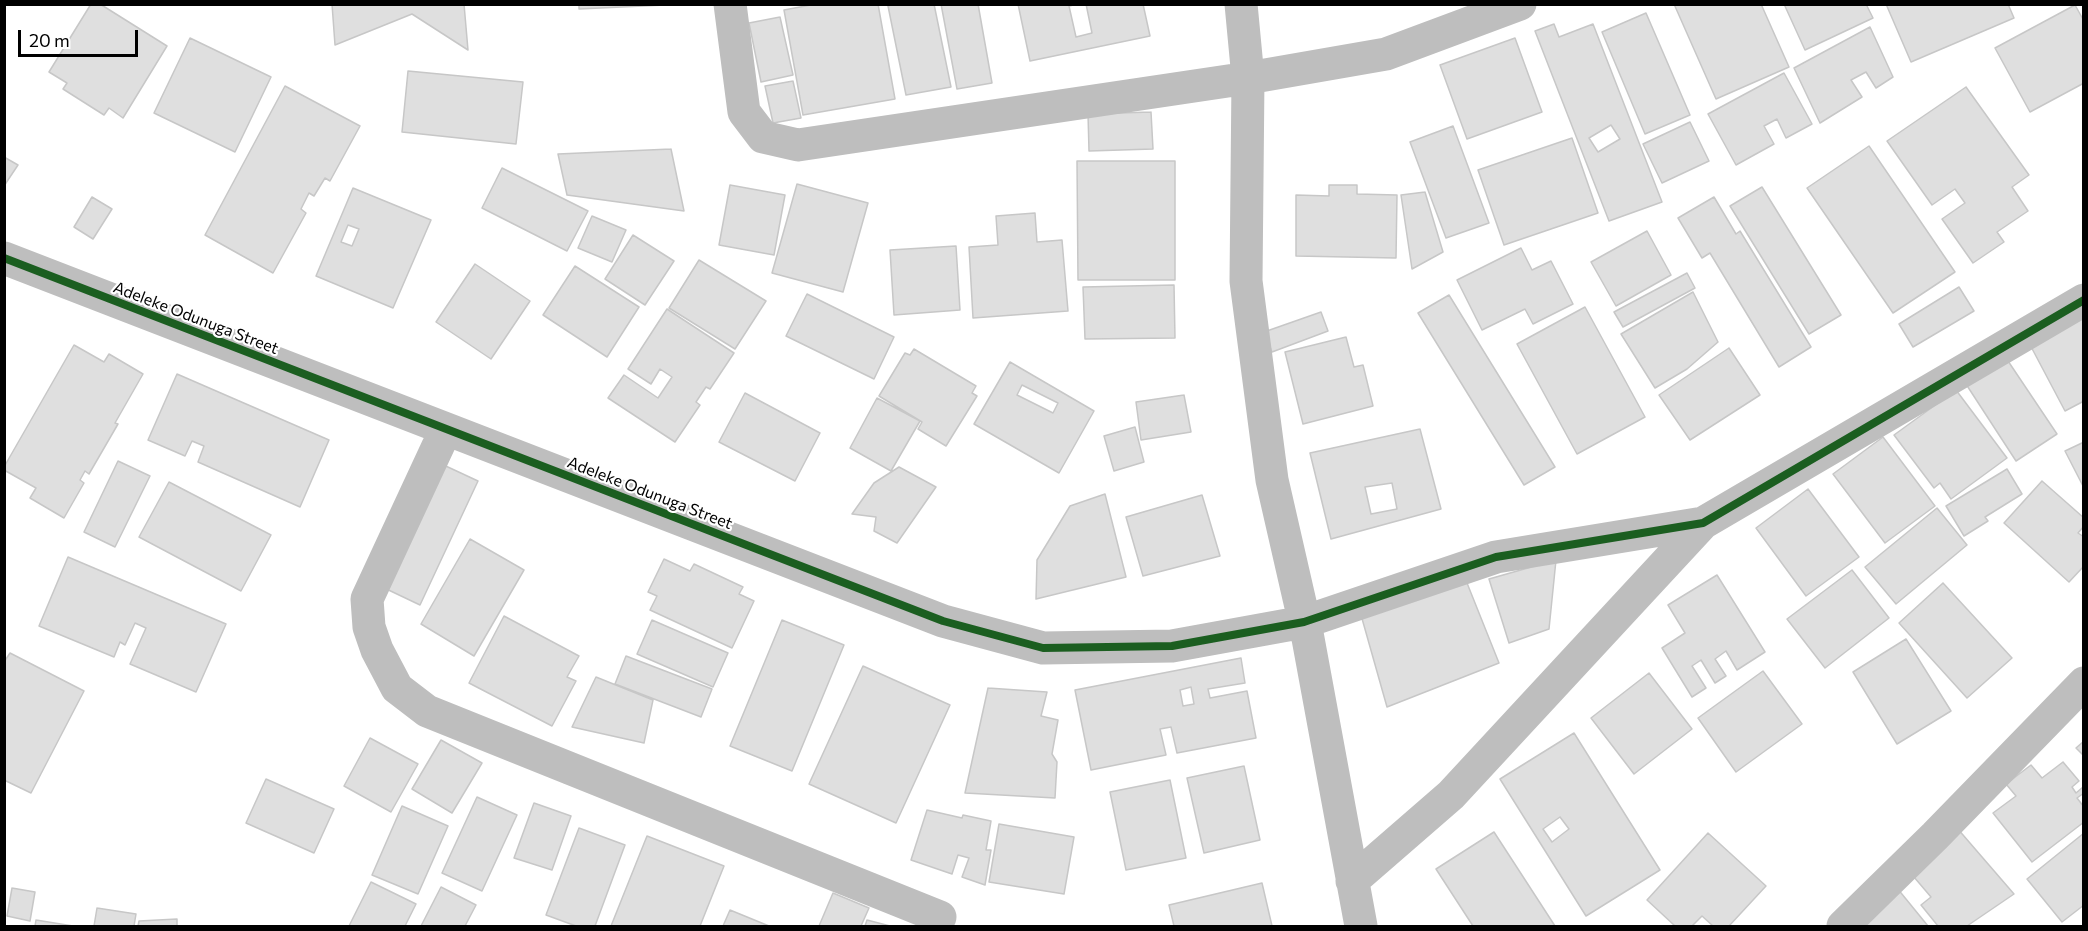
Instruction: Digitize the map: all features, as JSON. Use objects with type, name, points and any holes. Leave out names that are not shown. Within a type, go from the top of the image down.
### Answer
[{"type":"street","points":[[730,4],[744,112],[763,137],[798,145],[1248,78],[1386,54],[1520,4]]},
{"type":"street","points":[[1241,4],[1248,78],[1245,281],[1272,480],[1304,622],[1361,927]]},
{"type":"street","name":"Adeleke Odunuga Street","points":[[4,258],[944,621],[1043,648],[1172,646],[1304,622],[1496,557],[1703,523]]},
{"type":"street","points":[[1352,881],[1451,795],[1549,692],[1703,523],[2084,300]]},
{"type":"street","points":[[446,429],[367,599],[369,627],[377,650],[397,688],[427,711],[940,917]]},
{"type":"street","points":[[1843,927],[2084,682]]},
{"type":"building","points":[[91,4],[100,4],[167,46],[123,118],[109,108],[104,115],[63,89],[67,83],[49,72]]},
{"type":"building","points":[[332,4],[464,4],[468,50],[412,14],[335,45]]},
{"type":"building","points":[[579,4],[665,4],[665,5],[579,9]]},
{"type":"building","points":[[816,4],[878,4],[895,99],[803,115],[784,10]]},
{"type":"building","points":[[934,4],[951,87],[906,95],[888,6]]},
{"type":"building","points":[[941,4],[978,4],[992,83],[957,89]]},
{"type":"building","points":[[1018,4],[1078,4],[1069,6],[1076,37],[1092,33],[1086,4],[1143,4],[1150,36],[1030,61]]},
{"type":"building","points":[[1674,4],[1761,4],[1789,67],[1716,99]]},
{"type":"building","points":[[1784,4],[1866,4],[1873,18],[1805,50]]},
{"type":"building","points":[[1886,4],[2008,4],[2014,18],[1911,62]]},
{"type":"building","points":[[2075,5],[2084,21],[2084,83],[2030,112],[1995,48]]},
{"type":"building","points":[[1646,13],[1690,115],[1645,134],[1602,32]]},
{"type":"building","points":[[780,17],[793,75],[761,82],[749,23]]},
{"type":"building","points":[[1554,24],[1559,37],[1593,24],[1662,202],[1609,221],[1535,31]],"holes":[[[1611,125],[1620,139],[1598,152],[1589,138]]]},
{"type":"building","points":[[1870,27],[1893,77],[1876,88],[1866,72],[1851,80],[1862,97],[1820,123],[1794,68]]},
{"type":"building","points":[[190,38],[271,77],[235,152],[154,113]]},
{"type":"building","points":[[1515,38],[1542,112],[1467,139],[1440,65]]},
{"type":"building","points":[[408,71],[523,82],[516,144],[402,132]]},
{"type":"building","points":[[1784,73],[1812,124],[1786,138],[1777,119],[1764,126],[1774,144],[1736,165],[1708,114]]},
{"type":"building","points":[[793,81],[801,118],[773,123],[765,86]]},
{"type":"building","points":[[285,86],[360,126],[330,181],[325,178],[314,196],[309,193],[301,209],[306,213],[273,273],[205,235]]},
{"type":"building","points":[[1966,87],[2029,175],[2012,187],[2028,211],[1997,232],[2004,242],[1973,263],[1942,219],[1965,203],[1955,189],[1932,205],[1887,141]]},
{"type":"building","points":[[1151,112],[1153,149],[1089,151],[1088,114]]},
{"type":"building","points":[[1690,122],[1709,161],[1662,183],[1643,144]]},
{"type":"building","points":[[1453,126],[1489,223],[1446,238],[1410,142]]},
{"type":"building","points":[[1572,138],[1598,213],[1504,245],[1478,170]]},
{"type":"building","points":[[1869,146],[1955,272],[1893,313],[1807,188]]},
{"type":"building","points":[[671,149],[684,211],[567,195],[558,154]]},
{"type":"building","points":[[4,157],[18,165],[4,186]]},
{"type":"building","points":[[1077,161],[1175,161],[1175,280],[1078,280]]},
{"type":"building","points":[[502,168],[588,211],[567,251],[482,208]]},
{"type":"building","points":[[797,184],[868,203],[843,292],[772,273]]},
{"type":"building","points":[[730,185],[785,195],[774,255],[719,245]]},
{"type":"building","points":[[1329,185],[1357,185],[1357,194],[1397,195],[1396,258],[1296,256],[1296,195],[1329,196]]},
{"type":"building","points":[[1762,187],[1841,315],[1809,334],[1730,206]]},
{"type":"building","points":[[353,188],[431,220],[393,308],[316,276]],"holes":[[[348,225],[359,229],[352,246],[341,242]]]},
{"type":"building","points":[[1425,192],[1443,252],[1412,269],[1401,195]]},
{"type":"building","points":[[92,197],[112,209],[93,239],[74,227]]},
{"type":"building","points":[[1714,197],[1736,234],[1740,231],[1811,347],[1779,367],[1710,253],[1702,258],[1678,218]]},
{"type":"building","points":[[1035,213],[1037,242],[1062,240],[1068,311],[973,318],[969,247],[998,245],[996,216]]},
{"type":"building","points":[[592,216],[626,230],[612,262],[578,248]]},
{"type":"building","points":[[1647,231],[1671,275],[1616,306],[1591,262]]},
{"type":"building","points":[[633,235],[674,261],[645,305],[605,279]]},
{"type":"building","points":[[956,246],[960,310],[894,315],[890,250]]},
{"type":"building","points":[[1521,248],[1532,270],[1551,261],[1573,304],[1533,324],[1525,309],[1482,330],[1457,280]]},
{"type":"building","points":[[699,260],[766,301],[735,349],[669,308]]},
{"type":"building","points":[[475,264],[530,301],[491,359],[436,322]]},
{"type":"building","points":[[575,266],[639,307],[607,357],[543,315]]},
{"type":"building","points":[[1687,273],[1695,288],[1623,327],[1614,312]]},
{"type":"building","points":[[1174,285],[1175,338],[1085,339],[1083,287]]},
{"type":"building","points":[[1959,287],[1974,311],[1913,347],[1899,324]]},
{"type":"building","points":[[1693,292],[1718,342],[1687,369],[1655,388],[1621,334]]},
{"type":"building","points":[[807,294],[894,337],[874,379],[786,336]]},
{"type":"building","points":[[1449,295],[1555,467],[1524,485],[1418,313]]},
{"type":"building","points":[[1585,307],[1645,417],[1577,454],[1517,344]]},
{"type":"building","points":[[667,309],[734,353],[710,389],[706,387],[696,402],[700,405],[675,442],[608,398],[624,375],[658,398],[672,377],[660,369],[651,384],[628,369]]},
{"type":"building","points":[[1321,312],[1328,331],[1272,352],[1264,332]]},
{"type":"building","points":[[2080,314],[2084,320],[2084,401],[2065,411],[2028,341]]},
{"type":"building","points":[[1346,337],[1354,367],[1363,365],[1373,406],[1303,424],[1285,352]]},
{"type":"building","points":[[74,345],[104,362],[109,354],[143,374],[89,474],[85,471],[80,480],[84,483],[64,518],[30,498],[36,488],[4,470],[4,467]]},
{"type":"building","points":[[1729,348],[1760,395],[1690,440],[1659,395]]},
{"type":"building","points":[[914,349],[976,386],[972,393],[977,396],[946,446],[918,429],[922,422],[879,396],[905,353],[910,355]]},
{"type":"building","points":[[2004,355],[2057,434],[2016,461],[1964,381]]},
{"type":"building","points":[[1010,362],[1094,411],[1059,473],[974,424]],"holes":[[[1022,385],[1058,403],[1053,413],[1017,395]]]},
{"type":"building","points":[[177,374],[329,440],[300,507],[198,462],[204,446],[192,441],[185,456],[148,440]]},
{"type":"building","points":[[1956,390],[2007,458],[1951,499],[1940,483],[1934,488],[1894,435]]},
{"type":"building","points":[[745,393],[820,433],[795,481],[719,442]]},
{"type":"building","points":[[1184,395],[1191,432],[1141,440],[1136,402]]},
{"type":"building","points":[[877,398],[920,421],[891,471],[850,448]]},
{"type":"building","points":[[1135,427],[1144,462],[1114,471],[1104,436]]},
{"type":"building","points":[[1420,429],[1441,509],[1331,539],[1310,453]],"holes":[[[1392,483],[1397,509],[1371,514],[1365,487]]]},
{"type":"building","points":[[1883,437],[1935,506],[1885,543],[1833,474]]},
{"type":"building","points":[[2084,442],[2084,488],[2065,451]]},
{"type":"building","points":[[118,461],[150,476],[115,547],[84,532]]},
{"type":"building","points":[[435,461],[478,481],[420,605],[378,585]]},
{"type":"building","points":[[899,467],[936,487],[897,543],[874,531],[876,517],[852,514],[874,483]]},
{"type":"building","points":[[2007,469],[2022,494],[1985,517],[1988,521],[1964,536],[1946,506]]},
{"type":"building","points":[[2042,481],[2084,518],[2084,526],[2078,533],[2084,537],[2084,566],[2069,582],[2004,523]]},
{"type":"building","points":[[169,482],[271,535],[241,591],[139,537]]},
{"type":"building","points":[[1808,489],[1859,557],[1806,596],[1756,528]]},
{"type":"building","points":[[1105,494],[1126,577],[1036,599],[1037,560],[1070,506]]},
{"type":"building","points":[[1202,495],[1220,556],[1143,576],[1126,517]]},
{"type":"building","points":[[1937,508],[1967,545],[1896,604],[1865,567]]},
{"type":"building","points":[[470,539],[524,570],[474,656],[421,624]]},
{"type":"building","points":[[68,557],[226,624],[196,692],[130,664],[146,628],[135,623],[125,645],[120,642],[114,657],[39,626]]},
{"type":"building","points":[[664,559],[690,571],[694,564],[743,587],[739,594],[754,601],[732,648],[650,610],[657,596],[648,592]]},
{"type":"building","points":[[1556,560],[1549,629],[1509,643],[1489,579]]},
{"type":"building","points":[[1852,570],[1889,618],[1825,668],[1787,619]]},
{"type":"building","points":[[1717,575],[1765,652],[1737,670],[1726,651],[1715,659],[1726,676],[1715,683],[1701,660],[1692,666],[1706,688],[1692,697],[1662,648],[1685,633],[1668,605]]},
{"type":"building","points":[[1465,578],[1499,663],[1387,707],[1361,615]]},
{"type":"building","points":[[1943,583],[2012,658],[1967,698],[1899,623]]},
{"type":"building","points":[[504,616],[579,656],[567,677],[576,681],[552,726],[469,683]]},
{"type":"building","points":[[652,620],[728,653],[713,687],[637,654]]},
{"type":"building","points":[[782,620],[844,645],[792,771],[730,746]]},
{"type":"building","points":[[1906,639],[1951,711],[1897,744],[1853,672]]},
{"type":"building","points":[[10,653],[84,691],[31,793],[4,780],[4,662]]},
{"type":"building","points":[[626,656],[712,689],[701,717],[615,684]]},
{"type":"building","points":[[1241,658],[1245,683],[1208,689],[1210,698],[1247,691],[1256,738],[1177,753],[1171,727],[1160,729],[1166,755],[1091,770],[1075,690]],"holes":[[[1191,687],[1194,704],[1183,706],[1180,690]]]},
{"type":"building","points":[[863,666],[950,705],[896,823],[809,784]]},
{"type":"building","points":[[1763,671],[1802,724],[1736,772],[1698,718]]},
{"type":"building","points":[[1649,673],[1692,729],[1634,774],[1591,718]]},
{"type":"building","points":[[596,677],[653,700],[644,743],[572,727]]},
{"type":"building","points":[[988,688],[1047,692],[1041,716],[1058,720],[1052,754],[1057,762],[1055,798],[965,793]]},
{"type":"building","points":[[1574,733],[1660,870],[1586,916],[1500,779]],"holes":[[[1560,817],[1569,829],[1552,842],[1543,829]]]},
{"type":"building","points":[[370,738],[418,764],[391,812],[344,786]]},
{"type":"building","points":[[441,740],[482,763],[452,813],[412,789]]},
{"type":"building","points":[[2084,741],[2084,756],[2076,748]]},
{"type":"building","points":[[2063,762],[2079,781],[2072,787],[2076,793],[2083,787],[2084,793],[2077,798],[2084,807],[2084,822],[2032,862],[1993,813],[2016,796],[2006,784],[2031,765],[2042,778]]},
{"type":"building","points":[[1244,766],[1260,840],[1204,853],[1187,778]]},
{"type":"building","points":[[266,779],[334,809],[314,853],[246,823]]},
{"type":"building","points":[[1170,780],[1186,858],[1126,870],[1110,792]]},
{"type":"building","points":[[477,797],[517,815],[482,891],[442,873]]},
{"type":"building","points":[[534,803],[571,816],[552,870],[514,858]]},
{"type":"building","points":[[402,806],[448,826],[418,894],[372,875]]},
{"type":"building","points":[[927,810],[962,818],[963,815],[991,821],[986,850],[991,850],[985,885],[962,877],[969,858],[958,855],[952,874],[911,860]]},
{"type":"building","points":[[999,824],[1074,837],[1064,894],[989,882]]},
{"type":"building","points":[[579,828],[625,845],[595,926],[576,926],[546,915]]},
{"type":"building","points":[[1957,828],[2014,894],[1967,926],[1938,926],[1921,905],[1931,897],[1908,870]]},
{"type":"building","points":[[1494,832],[1555,926],[1473,926],[1436,869]]},
{"type":"building","points":[[1708,833],[1766,886],[1729,926],[1713,926],[1702,916],[1692,926],[1675,926],[1647,900]]},
{"type":"building","points":[[2084,833],[2084,905],[2062,922],[2027,879]]},
{"type":"building","points":[[647,836],[724,866],[700,926],[611,926]]},
{"type":"building","points":[[371,882],[416,904],[405,926],[349,926]]},
{"type":"building","points":[[1262,883],[1272,926],[1174,926],[1169,905]]},
{"type":"building","points":[[441,887],[476,905],[465,926],[421,926]]},
{"type":"building","points":[[12,888],[35,892],[30,921],[7,916]]},
{"type":"building","points":[[1897,888],[1928,926],[1857,926]]},
{"type":"building","points":[[833,893],[869,908],[861,926],[819,926]]},
{"type":"building","points":[[97,908],[136,914],[134,926],[94,926]]},
{"type":"building","points":[[730,910],[769,926],[723,926]]},
{"type":"building","points":[[177,919],[177,926],[138,926],[139,921]]},
{"type":"building","points":[[36,920],[73,926],[35,926]]},
{"type":"building","points":[[867,920],[890,926],[865,926]]},
{"type":"cycle path","points":[[4,258],[943,621],[1043,648],[1172,646],[1304,622],[1496,557],[1703,523],[2084,300]]}]
